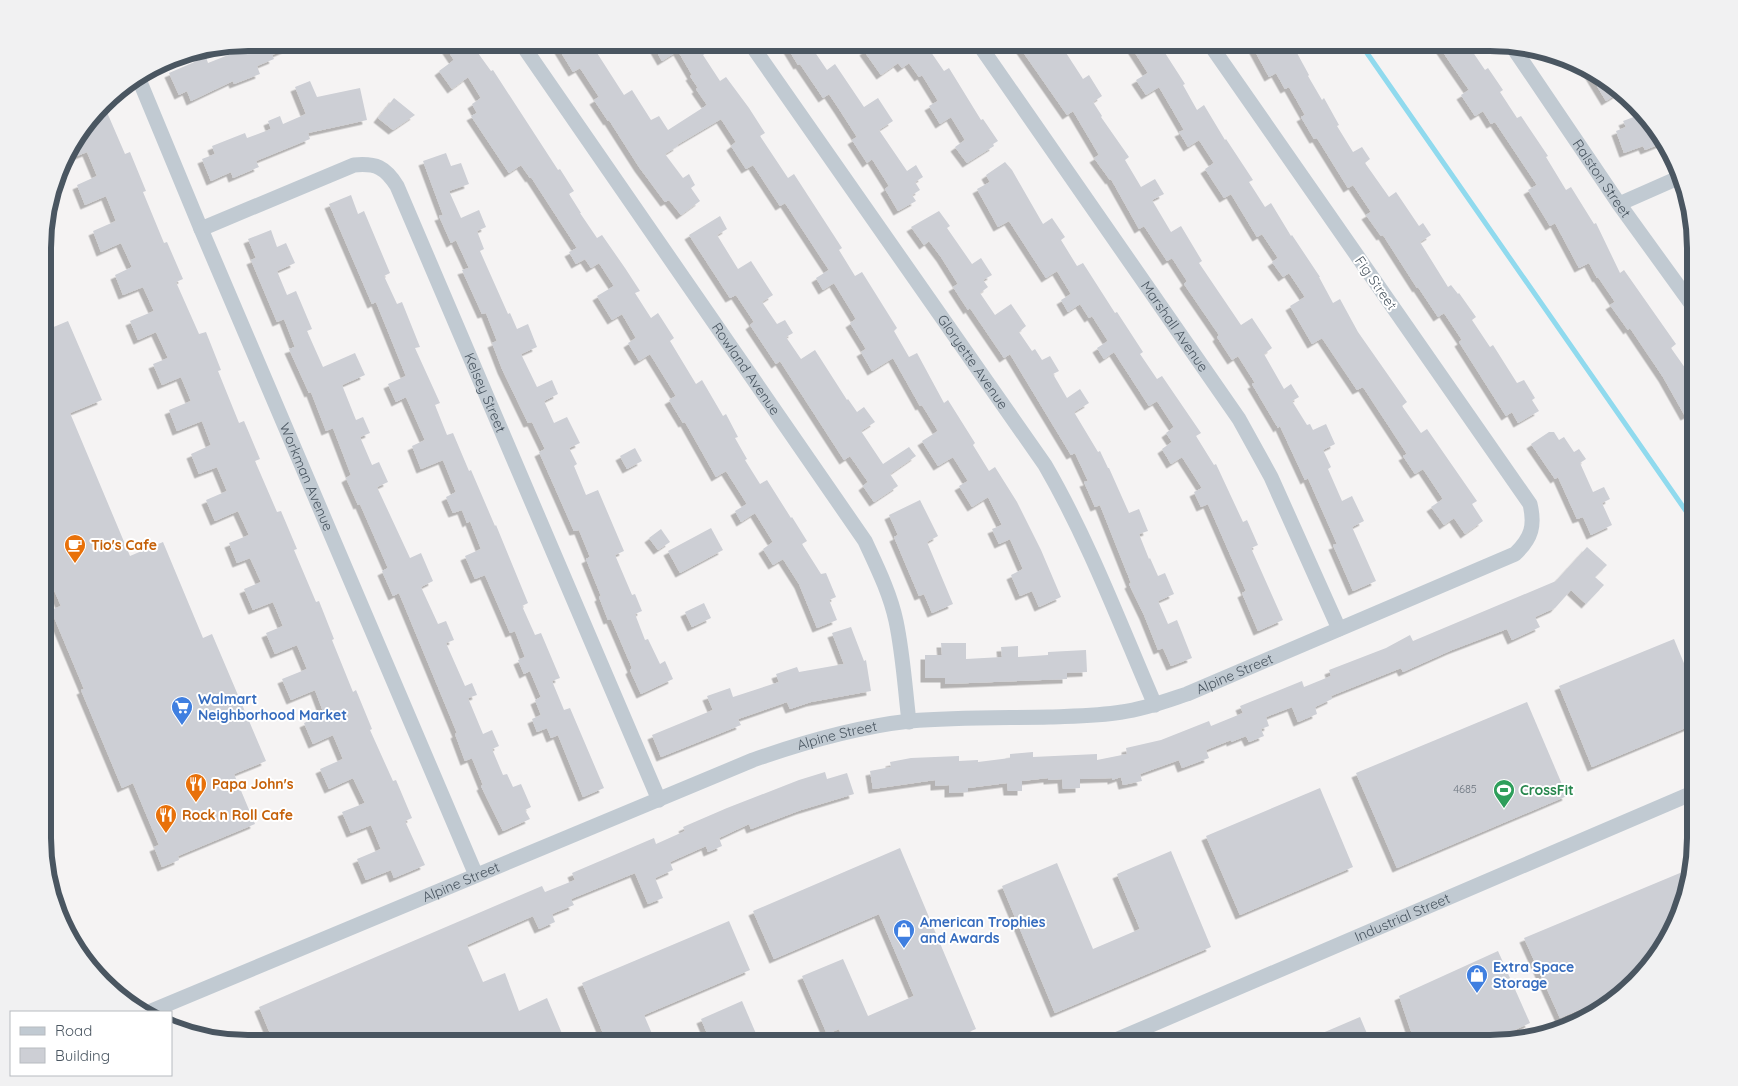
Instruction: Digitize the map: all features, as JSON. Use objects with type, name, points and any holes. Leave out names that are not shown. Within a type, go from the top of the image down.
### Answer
[{"type":"street","name":"Rowland Avenue","points":[[527,51],[865,541],[884,582],[896,620],[902,653],[909,722]]},
{"type":"street","name":"Gloryette Avenue","points":[[756,51],[1044,465],[1065,500],[1084,538],[1155,705]]},
{"type":"street","name":"Marshall Avenue","points":[[984,51],[1239,419],[1271,477],[1339,629]]},
{"type":"street","name":"Fig Street","points":[[1215,51],[1530,504],[1533,516],[1532,527]]},
{"type":"street","name":"Ralston Street","points":[[1517,53],[1619,204],[1687,298]]},
{"type":"street","name":"Workman Avenue","points":[[141,83],[476,875]]},
{"type":"street","name":"Kelsey Street","points":[[201,229],[354,165],[367,164],[379,167],[390,175],[659,800]]},
{"type":"street","points":[[1619,204],[1674,180]]},
{"type":"street","name":"Alpine Street","points":[[154,1010],[753,760],[795,745],[851,731],[909,722],[949,719],[1093,716],[1155,705],[1187,694],[1515,554],[1525,545],[1532,527]]},
{"type":"street","name":"Industrial Street","points":[[1128,1035],[1687,795]]},
{"type":"building","points":[[282,51],[272,55],[274,59],[257,66],[260,74],[234,84],[233,81],[191,101],[187,91],[179,95],[169,73],[206,57],[208,63],[236,52]]},
{"type":"building","points":[[448,51],[477,51],[491,71],[493,70],[558,170],[560,169],[574,191],[569,194],[580,213],[597,238],[602,235],[640,291],[635,293],[651,318],[658,313],[674,338],[670,341],[696,384],[702,380],[723,416],[726,414],[738,437],[735,438],[747,459],[745,460],[760,484],[767,480],[792,517],[807,541],[802,544],[821,574],[826,573],[836,597],[829,600],[837,620],[817,628],[799,584],[783,559],[773,565],[763,549],[773,542],[755,513],[741,522],[735,511],[747,504],[726,471],[716,477],[685,422],[683,423],[669,400],[676,396],[650,354],[639,361],[628,343],[636,338],[622,314],[612,320],[597,296],[614,286],[599,263],[591,268],[585,259],[576,264],[569,252],[577,248],[531,177],[521,165],[509,173],[471,116],[477,113],[472,104],[481,98],[468,77],[452,89],[439,71],[454,60]]},
{"type":"building","points":[[560,51],[596,51],[624,95],[632,90],[651,120],[659,116],[668,130],[707,105],[696,89],[698,88],[690,76],[692,75],[678,51],[705,51],[706,53],[703,55],[720,81],[726,77],[749,108],[765,133],[760,136],[788,178],[794,174],[842,248],[839,250],[855,276],[862,272],[897,328],[894,331],[909,357],[917,353],[944,403],[948,400],[975,443],[973,445],[989,471],[995,467],[1017,502],[1041,550],[1061,597],[1039,607],[1032,591],[1020,596],[1011,575],[1023,569],[1010,539],[999,544],[992,529],[1002,525],[988,497],[972,507],[959,486],[968,481],[953,457],[938,466],[922,441],[938,431],[922,405],[920,406],[893,358],[872,371],[861,352],[866,349],[850,323],[856,319],[834,283],[823,290],[816,278],[829,270],[785,203],[780,206],[753,165],[746,169],[731,146],[736,142],[721,119],[665,154],[683,178],[689,174],[695,185],[691,188],[700,201],[681,215],[669,200],[665,202],[639,167],[594,100],[599,97],[580,68],[573,72]]},
{"type":"building","points":[[656,51],[678,51],[662,61]]},
{"type":"building","points":[[789,51],[814,51],[827,70],[835,64],[864,107],[878,98],[893,121],[879,130],[907,171],[916,165],[923,177],[915,182],[920,190],[912,195],[916,201],[898,211],[885,189],[889,186],[872,159],[867,163],[852,140],[857,137],[829,94],[823,98],[800,64],[798,65]]},
{"type":"building","points":[[864,51],[930,51],[944,71],[949,68],[981,120],[983,119],[998,141],[993,144],[994,146],[967,163],[955,147],[965,140],[951,117],[940,124],[929,106],[938,101],[922,75],[919,77],[909,63],[902,68],[898,63],[881,75]]},
{"type":"building","points":[[1022,51],[1065,51],[1083,79],[1089,75],[1102,96],[1093,102],[1101,117],[1129,157],[1125,160],[1141,187],[1155,179],[1164,194],[1152,200],[1171,232],[1181,226],[1202,261],[1199,263],[1241,325],[1252,318],[1272,348],[1264,354],[1284,389],[1291,384],[1299,397],[1292,401],[1307,425],[1310,424],[1313,430],[1326,424],[1335,444],[1323,450],[1331,467],[1328,469],[1342,501],[1352,496],[1364,521],[1352,527],[1376,581],[1353,591],[1333,545],[1337,544],[1308,478],[1305,480],[1280,426],[1278,428],[1252,384],[1255,383],[1238,356],[1232,360],[1217,337],[1219,335],[1184,284],[1187,281],[1172,258],[1167,261],[1144,226],[1139,229],[1111,179],[1094,158],[1099,155],[1073,111],[1067,115]]},
{"type":"building","points":[[1134,51],[1164,51],[1185,84],[1183,85],[1197,110],[1204,105],[1225,140],[1253,180],[1249,182],[1265,207],[1271,203],[1291,236],[1320,277],[1333,303],[1340,299],[1358,332],[1407,402],[1402,406],[1421,433],[1427,429],[1477,501],[1472,504],[1483,521],[1465,534],[1454,518],[1444,525],[1431,507],[1443,499],[1423,469],[1415,474],[1403,456],[1407,454],[1363,387],[1357,390],[1322,338],[1312,344],[1290,306],[1305,297],[1289,273],[1283,277],[1272,262],[1278,258],[1262,234],[1257,237],[1231,194],[1224,198],[1205,169],[1214,163],[1199,140],[1188,147],[1179,132],[1184,130],[1159,87],[1146,95],[1136,80],[1148,73]]},
{"type":"building","points":[[1255,51],[1296,51],[1308,76],[1322,100],[1324,98],[1339,125],[1337,126],[1353,152],[1362,147],[1370,159],[1365,163],[1389,197],[1396,192],[1419,226],[1423,223],[1431,235],[1420,242],[1448,287],[1451,285],[1459,293],[1476,317],[1472,320],[1490,347],[1493,345],[1517,383],[1524,380],[1535,398],[1532,400],[1539,411],[1518,423],[1512,412],[1506,416],[1459,342],[1462,340],[1444,313],[1438,317],[1383,235],[1381,236],[1366,215],[1371,212],[1353,185],[1348,188],[1317,138],[1314,139],[1301,117],[1305,115],[1289,87],[1285,89],[1276,73],[1269,77]]},
{"type":"building","points":[[1442,51],[1472,51],[1485,70],[1488,68],[1503,90],[1500,92],[1517,118],[1521,116],[1548,156],[1546,157],[1566,190],[1571,187],[1594,224],[1596,223],[1620,273],[1624,270],[1676,344],[1671,348],[1687,371],[1687,415],[1685,416],[1663,377],[1630,328],[1628,330],[1610,305],[1615,302],[1597,278],[1589,263],[1579,268],[1555,223],[1550,226],[1528,190],[1537,185],[1495,122],[1491,124],[1483,111],[1475,116],[1461,95],[1469,90]]},
{"type":"building","points":[[310,81],[317,97],[360,88],[367,120],[308,133],[310,139],[256,161],[259,167],[233,178],[231,172],[211,181],[202,159],[215,154],[212,146],[245,133],[247,138],[271,129],[268,121],[280,116],[283,124],[306,114],[295,87]]},
{"type":"building","points":[[1594,81],[1615,96],[1606,101]]},
{"type":"building","points":[[394,98],[415,115],[393,130],[378,118]]},
{"type":"building","points":[[107,111],[125,154],[130,152],[146,191],[143,192],[164,243],[167,242],[183,279],[176,282],[199,334],[206,332],[221,370],[218,371],[239,423],[244,421],[260,459],[255,461],[277,512],[281,511],[297,549],[294,550],[316,602],[319,601],[353,692],[356,690],[372,729],[370,730],[393,781],[396,780],[412,818],[405,821],[425,865],[394,878],[391,870],[366,880],[357,859],[381,849],[371,825],[351,833],[342,812],[365,803],[353,778],[329,789],[320,769],[343,759],[333,735],[313,744],[304,723],[324,714],[315,690],[291,700],[282,679],[307,669],[297,645],[275,654],[266,633],[283,626],[273,602],[253,610],[244,589],[261,582],[250,558],[237,563],[229,543],[249,535],[238,511],[215,521],[206,500],[227,491],[217,467],[199,474],[191,454],[211,445],[202,421],[177,431],[169,410],[191,401],[181,377],[162,385],[153,364],[168,358],[156,332],[138,340],[130,321],[154,311],[143,287],[123,295],[115,275],[132,267],[121,243],[101,252],[93,231],[116,221],[106,196],[85,205],[77,185],[97,176],[87,152],[74,157],[84,139]]},
{"type":"building","points":[[1636,116],[1657,145],[1645,150],[1643,146],[1624,153],[1616,131],[1626,127],[1623,121]]},
{"type":"building","points":[[446,153],[451,166],[461,163],[469,184],[449,191],[461,218],[479,210],[486,227],[477,231],[484,249],[480,251],[508,314],[510,313],[517,329],[528,324],[537,347],[521,354],[537,387],[552,380],[558,394],[544,401],[554,423],[567,417],[580,443],[569,448],[577,464],[574,466],[586,495],[598,490],[624,551],[615,555],[632,595],[635,594],[642,611],[635,614],[645,640],[648,639],[660,664],[665,661],[673,679],[641,694],[611,619],[608,620],[599,597],[601,596],[586,559],[590,557],[579,530],[574,531],[539,452],[545,449],[532,422],[528,423],[502,369],[492,343],[497,341],[486,313],[482,314],[462,270],[469,268],[456,240],[451,243],[439,216],[443,215],[423,161]]},
{"type":"building","points":[[1005,162],[1012,170],[1043,224],[1052,218],[1065,237],[1061,240],[1077,266],[1083,263],[1143,352],[1140,354],[1157,379],[1162,376],[1201,433],[1196,436],[1214,465],[1216,464],[1243,522],[1247,520],[1258,545],[1251,548],[1283,620],[1258,631],[1242,593],[1246,591],[1208,504],[1201,507],[1194,492],[1202,488],[1182,457],[1171,464],[1162,449],[1172,442],[1166,433],[1174,427],[1157,401],[1149,406],[1114,352],[1104,359],[1097,348],[1108,341],[1092,316],[1089,318],[1080,304],[1068,312],[1061,300],[1071,294],[1057,271],[1046,278],[1009,221],[998,227],[977,189],[990,182],[986,175]]},
{"type":"building","points":[[351,195],[358,214],[364,211],[390,273],[384,276],[397,304],[402,302],[420,347],[415,348],[440,403],[435,405],[447,435],[453,433],[469,471],[471,470],[528,603],[522,606],[535,635],[541,633],[560,678],[552,681],[564,710],[570,708],[604,788],[583,797],[558,735],[551,738],[547,728],[537,732],[532,719],[541,715],[535,700],[541,697],[530,671],[524,674],[518,660],[525,657],[515,631],[510,633],[485,575],[475,579],[465,556],[481,549],[470,521],[467,523],[462,510],[453,513],[446,497],[456,492],[443,460],[421,469],[412,446],[425,440],[406,397],[396,402],[388,384],[406,376],[376,302],[372,304],[329,204]]},
{"type":"building","points":[[939,211],[950,226],[947,228],[972,264],[981,258],[992,275],[983,280],[988,287],[980,293],[995,315],[1011,304],[1026,326],[1019,332],[1032,351],[1035,349],[1042,360],[1050,356],[1059,371],[1053,374],[1067,398],[1080,389],[1089,403],[1074,412],[1098,452],[1100,451],[1129,513],[1139,509],[1148,531],[1139,534],[1149,559],[1158,576],[1165,573],[1174,594],[1158,601],[1168,624],[1177,620],[1192,658],[1171,666],[1163,648],[1158,650],[1129,584],[1131,583],[1100,505],[1095,507],[1084,482],[1088,481],[1075,453],[1071,455],[1010,354],[1004,358],[970,308],[968,310],[953,287],[958,284],[941,257],[929,241],[924,245],[911,227]]},
{"type":"building","points":[[720,216],[727,229],[717,235],[738,269],[751,261],[773,295],[762,302],[777,324],[785,320],[793,333],[786,337],[801,359],[815,350],[847,400],[857,412],[864,407],[875,422],[861,431],[883,464],[909,447],[916,456],[890,474],[898,486],[874,502],[863,486],[868,482],[850,456],[844,460],[780,361],[776,364],[750,325],[754,322],[736,295],[730,298],[689,235]]},
{"type":"building","points":[[271,230],[277,247],[286,243],[295,263],[277,271],[287,295],[296,291],[312,329],[307,331],[323,367],[355,353],[365,375],[342,385],[356,420],[363,417],[370,433],[360,437],[372,465],[379,462],[388,482],[377,487],[410,558],[421,553],[433,581],[421,587],[438,624],[446,621],[454,640],[446,643],[465,686],[472,683],[477,695],[468,698],[483,734],[492,730],[499,746],[492,749],[503,775],[507,774],[513,787],[521,784],[531,807],[525,810],[530,819],[503,831],[481,786],[483,785],[472,758],[465,761],[455,734],[457,733],[399,593],[393,596],[382,571],[388,568],[360,504],[358,505],[346,478],[351,475],[333,428],[326,431],[311,392],[309,393],[289,349],[295,347],[284,319],[277,322],[251,260],[256,258],[248,239]]},
{"type":"building","points":[[68,321],[102,400],[70,413],[130,556],[163,542],[203,638],[212,634],[266,761],[234,774],[255,824],[178,856],[179,860],[162,867],[154,847],[159,845],[133,783],[122,788],[81,690],[84,689],[51,610],[61,606],[51,583],[51,328]]},
{"type":"building","points":[[1549,432],[1554,432],[1559,440],[1564,437],[1574,452],[1579,449],[1586,459],[1580,463],[1593,492],[1604,487],[1610,499],[1602,503],[1612,525],[1591,535],[1583,517],[1577,519],[1558,477],[1555,479],[1531,444]]},
{"type":"building","points":[[635,448],[642,461],[627,469],[620,456]]},
{"type":"building","points":[[920,500],[938,536],[927,542],[953,604],[932,613],[924,594],[919,596],[894,537],[898,535],[889,515]]},
{"type":"building","points":[[711,528],[723,550],[680,573],[668,551]]},
{"type":"building","points":[[661,529],[670,542],[658,550],[649,538]]},
{"type":"building","points":[[1587,547],[1607,565],[1595,577],[1604,585],[1586,604],[1571,590],[1555,608],[1535,617],[1540,627],[1512,640],[1507,629],[1452,650],[1403,672],[1401,668],[1331,696],[1332,699],[1315,707],[1317,714],[1298,722],[1292,707],[1266,717],[1269,726],[1261,729],[1264,736],[1249,742],[1246,736],[1231,742],[1231,740],[1206,750],[1209,758],[1182,768],[1179,760],[1140,774],[1142,781],[1123,785],[1121,777],[1112,780],[1112,778],[1080,779],[1080,788],[1063,789],[1062,779],[1048,780],[1048,778],[1022,781],[1022,791],[1008,791],[1007,783],[968,788],[968,792],[949,793],[949,785],[935,786],[935,780],[873,789],[870,771],[891,767],[890,762],[911,758],[959,756],[959,761],[978,760],[978,762],[1010,758],[1010,754],[1033,752],[1033,757],[1097,754],[1097,760],[1127,754],[1126,748],[1161,740],[1209,721],[1211,726],[1243,713],[1240,706],[1302,681],[1304,687],[1331,676],[1329,670],[1386,648],[1410,635],[1413,641],[1556,581]]},
{"type":"building","points":[[704,603],[711,618],[692,627],[685,612]]},
{"type":"building","points":[[851,627],[864,661],[866,660],[871,691],[811,702],[790,709],[787,702],[738,719],[741,725],[661,757],[652,735],[713,710],[707,696],[730,688],[733,697],[779,682],[776,674],[797,667],[799,672],[844,664],[832,633]]},
{"type":"building","points":[[1674,639],[1687,671],[1687,727],[1592,767],[1559,686]]},
{"type":"building","points":[[941,643],[966,643],[966,659],[1002,657],[1001,647],[1018,646],[1018,657],[1048,655],[1048,652],[1086,650],[1087,672],[1067,673],[1067,679],[945,684],[945,678],[925,678],[925,655],[942,655]]},
{"type":"building","points":[[1527,702],[1567,796],[1397,868],[1356,773]]},
{"type":"building","points":[[825,772],[827,779],[847,773],[854,794],[801,810],[751,829],[749,824],[719,838],[722,846],[708,852],[706,846],[670,862],[673,870],[655,878],[663,898],[648,904],[635,873],[571,899],[574,905],[552,914],[555,922],[539,929],[533,916],[467,945],[483,982],[505,973],[519,1011],[547,998],[563,1035],[271,1035],[259,1007],[542,886],[545,892],[575,880],[572,873],[654,838],[656,844],[685,831],[683,827],[799,780]]},
{"type":"building","points":[[1320,788],[1353,867],[1240,915],[1206,836]]},
{"type":"building","points":[[900,848],[976,1029],[961,1035],[842,1035],[839,1029],[827,1034],[802,976],[843,959],[868,1016],[914,996],[879,914],[774,959],[753,911]]},
{"type":"building","points":[[1171,851],[1211,947],[1055,1013],[1002,886],[1057,863],[1093,949],[1140,929],[1117,874]]},
{"type":"building","points":[[1684,871],[1672,913],[1654,947],[1638,968],[1620,986],[1601,1000],[1560,1018],[1524,938]]},
{"type":"building","points":[[729,921],[750,970],[644,1015],[653,1035],[604,1035],[582,983]]},
{"type":"building","points":[[1498,951],[1530,1023],[1506,1034],[1412,1035],[1399,996]]},
{"type":"building","points":[[742,1001],[757,1035],[708,1035],[701,1019]]},
{"type":"building","points":[[1360,1017],[1368,1035],[1318,1035]]},
{"type":"waterway","points":[[1366,51],[1687,513]]},
{"type":"place","name":"Tio's Cafe","points":[[75,564]]},
{"type":"place","name":"Walmart Neighborhood Market","points":[[182,726]]},
{"type":"place","name":"Papa John's","points":[[196,803]]},
{"type":"place","name":"CrossFit","points":[[1504,809]]},
{"type":"place","name":"Rock n Roll Cafe","points":[[166,834]]},
{"type":"place","name":"American Trophies and Awards","points":[[904,949]]},
{"type":"place","name":"Extra Space Storage","points":[[1477,994]]}]
